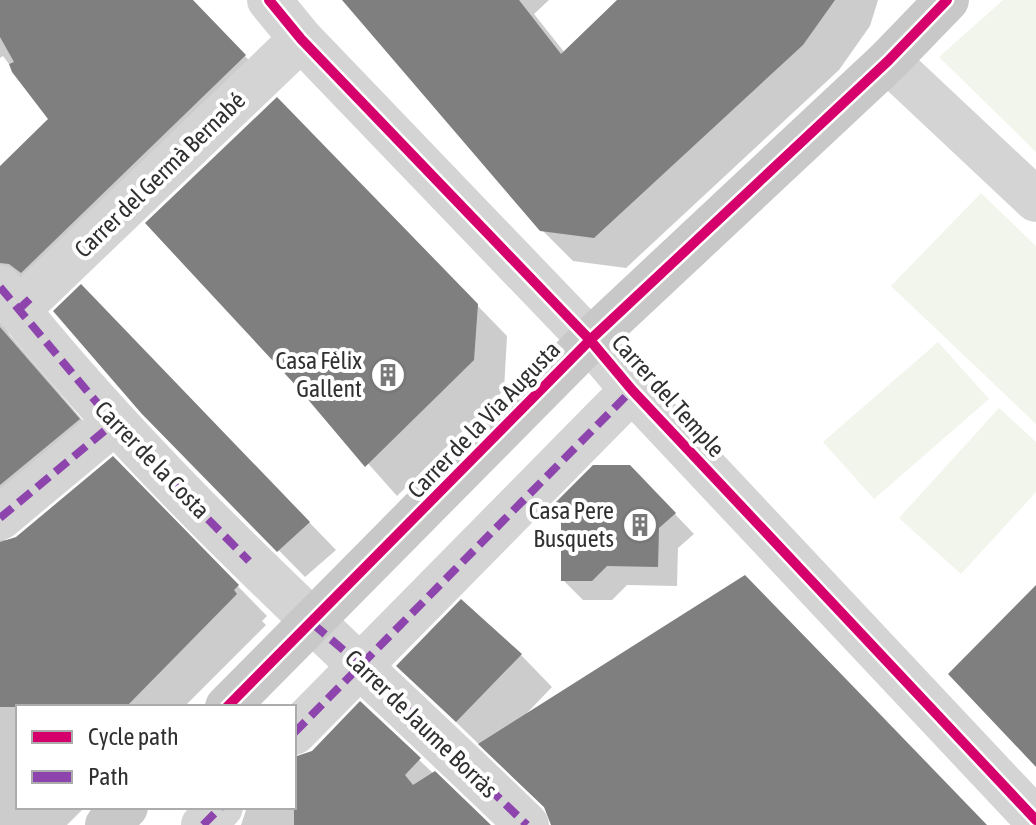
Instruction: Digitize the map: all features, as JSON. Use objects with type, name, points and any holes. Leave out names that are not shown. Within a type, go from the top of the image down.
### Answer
[{"type":"main road","name":"Carrer de la Via Augusta","points":[[229,705],[313,624],[590,340],[888,61],[947,0]]},
{"type":"main road","points":[[107,825],[124,809]]},
{"type":"street","name":"Carrer del Temple","points":[[269,0],[301,39],[590,340],[632,390],[1036,820]]},
{"type":"street","name":"Carrer del Germà Bernabé","points":[[17,298],[301,39]]},
{"type":"street","points":[[888,61],[1036,200]]},
{"type":"street","name":"Carrer de la Costa","points":[[17,298],[114,423],[313,624]]},
{"type":"street","points":[[296,731],[632,390]]},
{"type":"street","points":[[0,518],[114,423]]},
{"type":"street","name":"Carrer de Jaume Borràs","points":[[313,624],[361,665],[527,825]]},
{"type":"street","points":[[203,825],[219,809]]},
{"type":"shaded area","points":[[1003,0],[1036,0],[1036,152],[939,57]]},
{"type":"shaded area","points":[[981,193],[1036,246],[1036,424],[891,286]]},
{"type":"shaded area","points":[[938,342],[989,399],[874,499],[823,442]]},
{"type":"shaded area","points":[[999,408],[1036,442],[1036,492],[961,574],[899,518]]},
{"type":"building","points":[[0,0],[193,0],[246,55],[21,273],[9,264],[0,263],[0,166],[48,119],[12,72],[9,64],[14,62],[0,37]]},
{"type":"building","points":[[342,0],[519,0],[561,54],[617,0],[835,0],[803,45],[594,238],[540,231]]},
{"type":"building","points":[[277,97],[478,304],[474,360],[365,467],[300,390],[145,223]]},
{"type":"building","points":[[81,284],[310,522],[277,552],[141,413],[53,311]]},
{"type":"building","points":[[0,327],[80,419],[0,485]]},
{"type":"building","points":[[113,456],[239,585],[234,590],[237,594],[128,705],[0,707],[0,542],[16,537]]},
{"type":"building","name":"Casa Pere Busquets","points":[[593,465],[630,465],[676,513],[659,528],[658,567],[607,566],[592,581],[561,581],[561,522],[548,510]]},
{"type":"building","points":[[745,575],[987,825],[551,825],[544,807],[478,744]]},
{"type":"building","points":[[1036,585],[1036,767],[948,674]]},
{"type":"building","points":[[461,599],[522,654],[456,722],[396,666]]},
{"type":"building","points":[[360,701],[421,758],[405,775],[413,785],[435,771],[491,825],[294,825],[296,756],[312,751]]},
{"type":"marked path","points":[[0,287],[114,423],[249,561]]},
{"type":"marked path","points":[[18,310],[33,296]]},
{"type":"marked path","points":[[296,731],[632,390]]},
{"type":"marked path","points":[[0,518],[114,423]]},
{"type":"marked path","points":[[313,624],[361,665],[527,825]]},
{"type":"marked path","points":[[203,825],[219,809]]},
{"type":"cycle path","points":[[269,0],[301,39],[590,340],[632,390],[1036,820]]},
{"type":"cycle path","points":[[229,705],[590,340],[888,61],[947,0]]},
{"type":"place","name":"Casa Fèlix Gallent","points":[[388,375]]},
{"type":"place","name":"Casa Pere Busquets","points":[[640,525]]}]
